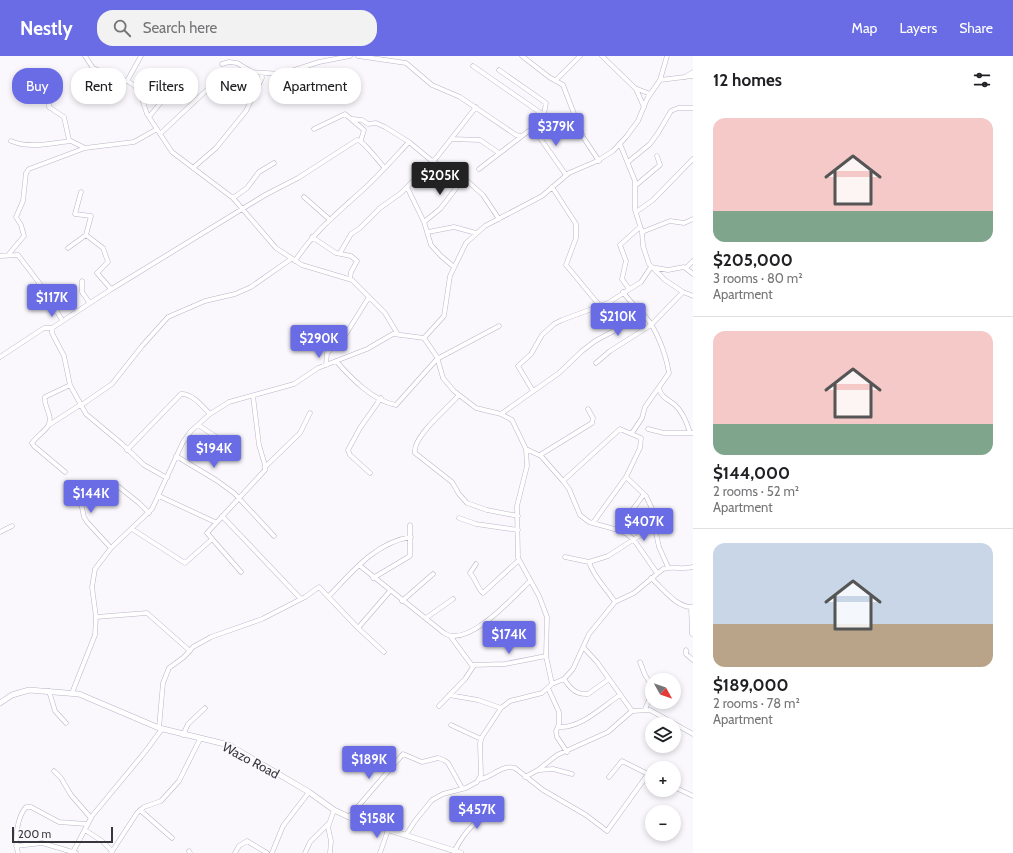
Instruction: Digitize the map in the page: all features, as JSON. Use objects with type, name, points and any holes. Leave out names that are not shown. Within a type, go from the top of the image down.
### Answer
[{"type":"main road","name":"Wazo Road","points":[[0,703],[12,695],[24,691],[34,690],[49,690],[86,696],[161,728],[183,735],[231,746],[309,792],[334,810],[348,817],[461,853]]},
{"type":"street","points":[[85,56],[93,68],[127,81],[140,92],[149,117],[174,154],[194,167],[206,179],[233,198],[273,245],[293,260],[310,268],[350,279],[385,313],[397,333]]},
{"type":"street","points":[[127,81],[141,56]]},
{"type":"street","points":[[261,80],[261,73],[282,74],[322,58],[350,56]]},
{"type":"street","points":[[358,56],[404,62],[432,85],[453,93],[516,135],[522,136]]},
{"type":"street","points":[[522,56],[549,77],[563,85],[583,137],[599,161]]},
{"type":"street","points":[[556,80],[580,56]]},
{"type":"street","points":[[602,56],[635,88],[644,107]]},
{"type":"street","points":[[424,338],[444,316],[448,283],[466,243],[476,233],[530,202],[552,187],[566,175],[599,161],[620,144],[638,121],[650,94],[660,80],[667,56]]},
{"type":"street","points":[[222,64],[229,62],[237,63],[245,68]]},
{"type":"street","points":[[473,66],[545,116]]},
{"type":"street","points":[[479,169],[544,120],[545,116],[546,102],[499,70]]},
{"type":"street","points":[[685,78],[693,72]]},
{"type":"street","points":[[660,80],[693,76]]},
{"type":"street","points":[[635,88],[650,94]]},
{"type":"street","points":[[160,134],[206,91]]},
{"type":"street","points":[[49,104],[49,107],[64,117],[71,141]]},
{"type":"street","points":[[149,117],[160,104]]},
{"type":"street","points":[[194,167],[216,148],[246,111],[249,104]]},
{"type":"street","points":[[340,253],[349,236],[360,228],[380,208],[407,187],[452,139],[476,107]]},
{"type":"street","points":[[628,162],[650,144],[671,111],[678,108],[693,108]]},
{"type":"street","points":[[314,129],[323,127],[342,115],[346,115],[365,131],[361,140]]},
{"type":"street","points":[[352,119],[362,120],[368,124],[376,123],[409,142],[432,161],[464,178],[484,195],[499,219]]},
{"type":"street","points":[[533,128],[566,175]]},
{"type":"street","points":[[8,255],[23,237],[21,225],[16,216],[22,202],[27,171],[34,166],[85,148],[132,142],[157,129]]},
{"type":"street","points":[[0,357],[44,328],[52,328],[89,302],[243,209],[298,178],[348,144],[358,139],[361,140]]},
{"type":"street","points":[[452,139],[480,140],[499,153]]},
{"type":"street","points":[[11,140],[19,144],[30,145],[71,141],[85,148]]},
{"type":"street","points":[[361,140],[374,158],[384,167]]},
{"type":"street","points":[[65,472],[32,444],[49,425],[112,384],[142,346],[168,317],[205,301],[240,292],[293,260],[312,237],[366,187],[409,142]]},
{"type":"street","points":[[620,144],[628,162],[635,186],[636,212],[642,232],[646,257],[651,267],[665,280],[693,296]]},
{"type":"street","points":[[635,186],[660,165],[657,156]]},
{"type":"street","points":[[636,212],[653,200],[693,159]]},
{"type":"street","points":[[233,198],[247,188],[262,169],[274,163]]},
{"type":"street","points":[[424,222],[447,201],[464,178]]},
{"type":"street","points":[[407,187],[424,222],[432,247],[454,267]]},
{"type":"street","points":[[552,187],[576,224],[576,238],[566,265],[602,306],[612,322]]},
{"type":"street","points":[[68,248],[86,235],[91,216],[75,214],[81,192]]},
{"type":"street","points":[[304,197],[329,220]]},
{"type":"street","points":[[642,232],[670,221],[684,223],[693,219]]},
{"type":"street","points":[[428,232],[454,226],[476,233]]},
{"type":"street","points":[[629,289],[623,281],[626,261],[620,245],[640,227]]},
{"type":"street","points":[[86,235],[103,248],[108,262],[97,273],[111,289]]},
{"type":"street","points":[[312,237],[335,253],[353,257],[357,261],[351,272],[350,279]]},
{"type":"street","points":[[0,256],[16,254],[20,256],[40,284],[62,320]]},
{"type":"street","points":[[686,268],[693,261]]},
{"type":"street","points":[[533,391],[518,367],[534,350],[542,336],[559,321],[602,306],[641,282],[651,267]]},
{"type":"street","points":[[651,267],[667,270],[680,267],[686,268],[693,274]]},
{"type":"street","points":[[82,281],[82,292],[89,302]]},
{"type":"street","points":[[623,292],[646,317],[651,325],[661,346],[669,371],[667,378],[645,407],[642,418],[632,433]]},
{"type":"street","points":[[596,363],[610,351],[651,325],[684,292]]},
{"type":"street","points":[[326,365],[327,353],[346,334],[369,297]]},
{"type":"street","points":[[501,414],[566,368],[582,351],[595,341],[623,326],[646,317]]},
{"type":"street","points":[[336,362],[356,381],[381,398],[397,405],[437,359],[499,326]]},
{"type":"street","points":[[52,328],[52,333],[64,356],[70,385],[80,405],[91,420],[114,437],[144,465],[167,478]]},
{"type":"street","points":[[72,693],[92,643],[96,617],[93,593],[93,575],[101,559],[149,513],[159,496],[185,438],[210,414],[233,400],[253,396],[294,384],[318,368],[336,362],[397,333],[424,338],[437,359],[444,378],[459,395],[476,408],[501,414],[513,421],[526,449],[527,466],[518,496],[519,560],[539,596],[547,617],[546,656],[552,684]]},
{"type":"street","points":[[49,425],[49,412],[45,398],[70,385]]},
{"type":"street","points":[[648,429],[664,433],[692,433],[678,408],[662,396],[659,389]]},
{"type":"street","points":[[127,450],[181,394],[184,394],[199,403],[210,414]]},
{"type":"street","points":[[459,395],[423,432],[416,445],[415,453],[452,482],[459,494],[467,503],[487,510],[518,516]]},
{"type":"street","points":[[253,396],[259,445],[265,467]]},
{"type":"street","points":[[370,473],[350,455],[348,450],[381,398]]},
{"type":"street","points":[[540,455],[592,423],[593,418],[588,409]]},
{"type":"street","points":[[241,572],[211,540],[207,533],[215,522],[264,472],[265,467],[300,433],[310,413]]},
{"type":"street","points":[[198,425],[218,438],[225,446]]},
{"type":"street","points":[[563,481],[620,429],[641,438],[642,443],[626,477],[592,523]]},
{"type":"street","points":[[526,449],[540,455],[563,481],[569,489],[579,514],[592,523],[618,530],[634,540],[656,573]]},
{"type":"street","points":[[176,456],[221,483],[274,536]]},
{"type":"street","points":[[565,557],[589,562],[608,556],[634,540],[649,527],[655,515],[644,494],[626,477]]},
{"type":"street","points":[[71,484],[81,503],[84,517],[87,522],[111,548]]},
{"type":"street","points":[[81,503],[114,488],[120,487],[139,502],[149,513]]},
{"type":"street","points":[[618,530],[644,494]]},
{"type":"street","points":[[159,496],[215,522]]},
{"type":"street","points":[[222,516],[271,569],[296,591],[301,599]]},
{"type":"street","points":[[459,518],[476,524],[518,530]]},
{"type":"street","points":[[373,578],[410,556],[410,525]]},
{"type":"street","points":[[0,532],[12,526]]},
{"type":"street","points":[[649,527],[656,533],[659,547],[668,567]]},
{"type":"street","points":[[132,529],[185,563],[211,540]]},
{"type":"street","points":[[329,596],[359,565],[384,546],[394,541],[411,537]]},
{"type":"street","points":[[476,564],[470,573],[476,579],[480,591],[483,593],[519,560]]},
{"type":"street","points":[[589,562],[595,576],[603,584],[615,602]]},
{"type":"street","points":[[359,565],[402,601],[451,637],[473,665]]},
{"type":"street","points":[[480,779],[481,739],[501,708],[510,701],[542,693],[552,684],[564,679],[573,669],[584,648],[589,634],[615,602],[634,593],[656,573],[668,567],[685,569],[693,567]]},
{"type":"street","points":[[402,601],[433,574]]},
{"type":"street","points":[[651,578],[676,602],[687,607],[692,607],[692,634]]},
{"type":"street","points":[[451,637],[462,636],[492,618],[530,581]]},
{"type":"street","points":[[16,846],[42,843],[72,852],[90,818],[146,752],[161,728],[163,683],[168,669],[190,651],[217,634],[262,619],[301,599],[319,586],[358,628],[384,652]]},
{"type":"street","points":[[358,628],[390,591]]},
{"type":"street","points":[[426,618],[453,599]]},
{"type":"street","points":[[96,617],[146,613],[190,651]]},
{"type":"street","points":[[584,648],[632,711],[639,712],[644,709],[655,712],[693,734]]},
{"type":"street","points":[[686,650],[686,654],[693,660]]},
{"type":"street","points":[[473,665],[505,664],[546,656]]},
{"type":"street","points":[[640,662],[645,675]]},
{"type":"street","points":[[439,706],[465,679],[473,665]]},
{"type":"street","points":[[564,679],[570,688],[578,693],[584,694],[588,694],[609,679]]},
{"type":"street","points":[[548,688],[559,712],[558,727],[556,731],[557,737],[567,752]]},
{"type":"street","points":[[49,690],[56,711],[66,723]]},
{"type":"street","points":[[449,695],[478,700],[501,708]]},
{"type":"street","points":[[558,727],[570,726],[587,718],[620,695]]},
{"type":"street","points":[[183,735],[188,724],[205,708]]},
{"type":"street","points":[[525,777],[538,770],[553,758],[608,732],[632,711]]},
{"type":"street","points":[[451,725],[481,739]]},
{"type":"street","points":[[85,830],[102,841],[112,852],[131,820],[140,810],[161,801],[169,793],[189,764],[200,739]]},
{"type":"street","points":[[348,817],[403,754],[422,762],[438,758],[444,760],[448,763],[462,788]]},
{"type":"street","points":[[609,777],[622,761],[645,772]]},
{"type":"street","points":[[406,835],[432,800],[443,794],[474,785],[480,779],[510,766],[515,768],[543,790],[586,815],[607,831],[645,782]]},
{"type":"street","points":[[538,770],[553,768],[572,774]]},
{"type":"street","points":[[54,771],[61,778],[71,795],[90,818]]},
{"type":"street","points":[[681,790],[693,796]]},
{"type":"street","points":[[272,853],[283,826],[309,792]]},
{"type":"street","points":[[18,853],[16,846],[19,823],[24,810],[28,806],[59,822],[86,824]]},
{"type":"street","points":[[455,850],[463,835],[474,822],[482,818],[496,807]]},
{"type":"street","points":[[140,810],[172,838]]},
{"type":"street","points":[[330,853],[331,841],[328,831],[329,823],[334,810]]},
{"type":"street","points":[[305,853],[310,842],[329,823]]},
{"type":"street","points":[[380,853],[388,830]]},
{"type":"street","points":[[234,853],[247,841],[267,853]]}]
